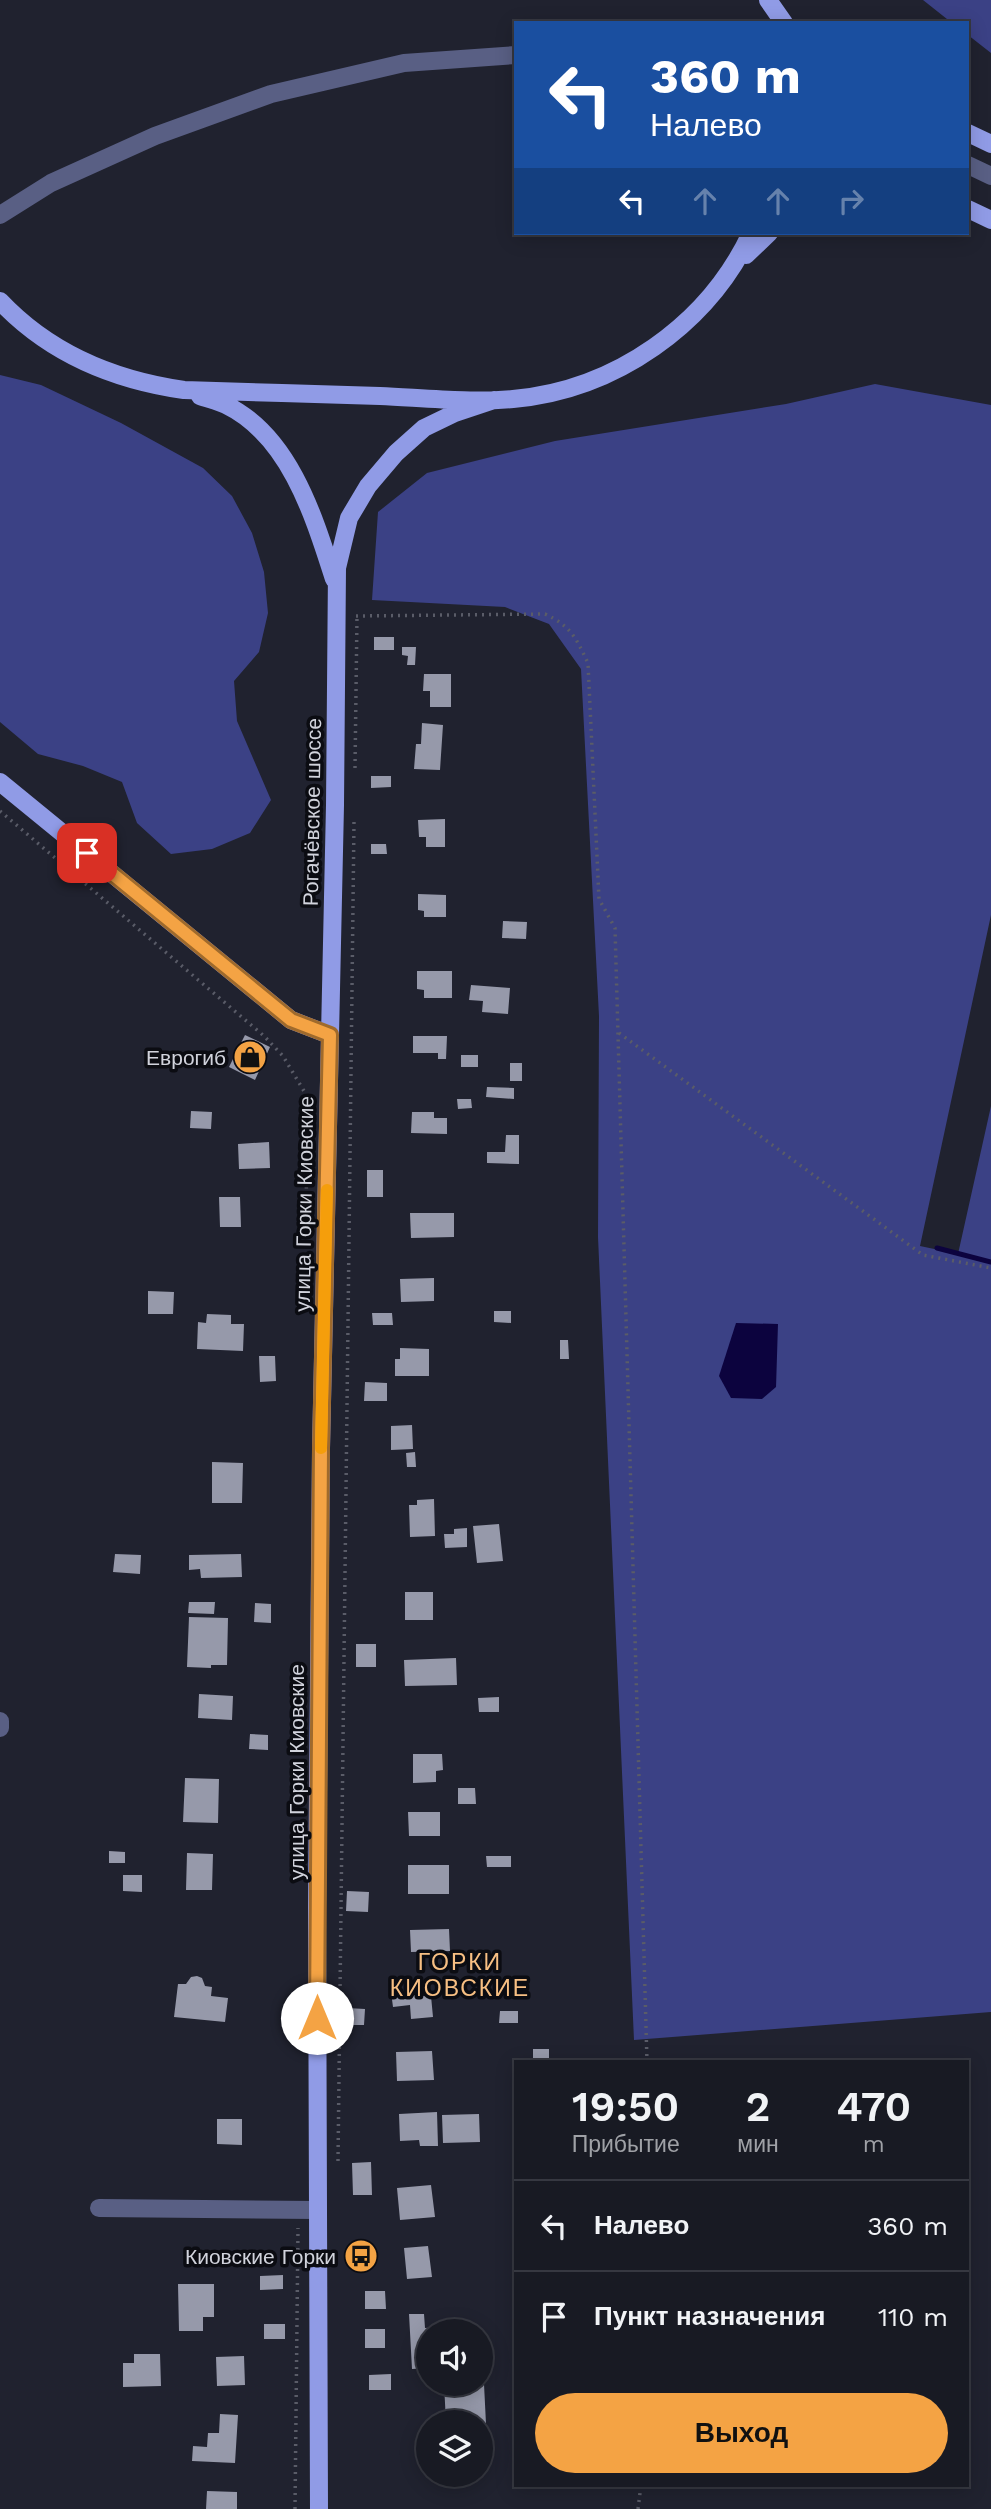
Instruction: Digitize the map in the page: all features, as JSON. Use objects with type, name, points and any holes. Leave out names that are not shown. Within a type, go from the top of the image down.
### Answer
[{"type":"main road","points":[[760,0],[767,21]]},
{"type":"main road","points":[[768,0],[783,21]]},
{"type":"main road","points":[[969,133],[991,144]]},
{"type":"main road","points":[[969,209],[991,220]]},
{"type":"main road","name":"Рогачёвское шоссе","points":[[0,301],[48,342],[82,361],[127,379],[184,390],[494,400],[543,395],[571,388],[624,366],[672,334],[694,314],[730,270],[750,235]]},
{"type":"main road","points":[[730,270],[767,235]]},
{"type":"main road","name":"Рогачёвское шоссе","points":[[184,390],[227,406],[253,425],[277,449],[300,488],[316,523],[337,589]]},
{"type":"main road","name":"Рогачёвское шоссе","points":[[330,1035],[337,568],[349,518],[368,486],[396,453],[424,428],[455,413],[494,400]]},
{"type":"main road","points":[[2,787],[291,1020],[330,1035]]},
{"type":"main road","name":"улица Горки Киовские","points":[[319,2509],[317,2210],[321,1476],[330,1035]]},
{"type":"street","points":[[0,215],[51,183],[155,135],[271,94],[404,63],[514,55]]},
{"type":"street","points":[[969,165],[991,176]]},
{"type":"street","points":[[0,1721],[0,1728]]},
{"type":"street","points":[[99,2208],[317,2210]]},
{"type":"path","points":[[337,616],[545,614],[564,624],[578,640],[588,663],[599,899],[615,928],[647,2060]]},
{"type":"path","points":[[355,769],[357,616]]},
{"type":"path","points":[[0,811],[254,1027],[283,1056],[304,1091],[307,1114],[306,1238]]},
{"type":"path","points":[[338,2161],[355,811]]},
{"type":"path","points":[[618,1032],[923,1255],[991,1268]]},
{"type":"path","points":[[295,2509],[299,2210]]},
{"type":"path","points":[[638,2509],[641,2487]]},
{"type":"shaded area","points":[[923,0],[991,0],[991,53],[969,36],[969,21],[949,21]]},
{"type":"shaded area","points":[[0,375],[41,385],[121,423],[203,468],[232,496],[252,533],[264,572],[268,613],[259,652],[234,681],[237,721],[271,800],[250,833],[212,849],[171,854],[137,823],[122,782],[83,766],[38,754],[0,722]]},
{"type":"shaded area","points":[[875,384],[991,405],[991,915],[920,1246],[958,1254],[991,1106],[991,2012],[634,2040],[598,1237],[599,1016],[581,669],[549,624],[505,607],[372,600],[378,512],[427,473],[555,441],[786,404]]},
{"type":"shaded area","points":[[736,1323],[778,1324],[776,1387],[762,1399],[731,1398],[719,1376]]},
{"type":"building","points":[[374,637],[394,637],[394,650],[374,650]]},
{"type":"building","points":[[402,647],[416,647],[415,665],[407,665],[408,656],[402,655]]},
{"type":"building","points":[[424,674],[451,674],[451,707],[430,707],[430,691],[423,691]]},
{"type":"building","points":[[422,723],[443,725],[440,770],[414,769],[416,744],[421,744]]},
{"type":"building","points":[[371,776],[391,776],[391,787],[371,788]]},
{"type":"building","points":[[445,819],[445,847],[426,847],[426,837],[419,837],[418,820]]},
{"type":"building","points":[[371,844],[386,844],[387,854],[371,854]]},
{"type":"building","points":[[418,894],[446,895],[446,917],[424,917],[424,911],[418,910]]},
{"type":"building","points":[[503,921],[527,922],[526,939],[502,938]]},
{"type":"building","points":[[417,971],[452,971],[452,998],[424,998],[424,990],[417,989]]},
{"type":"building","points":[[471,985],[510,988],[508,1014],[482,1012],[483,1001],[469,1000]]},
{"type":"building","name":"Еврогиб","points":[[245,1035],[270,1047],[255,1080],[229,1067]]},
{"type":"building","points":[[413,1036],[447,1036],[446,1059],[438,1059],[438,1053],[413,1053]]},
{"type":"building","points":[[461,1055],[478,1055],[478,1067],[461,1067]]},
{"type":"building","points":[[510,1063],[522,1063],[522,1081],[510,1081]]},
{"type":"building","points":[[487,1087],[514,1088],[514,1099],[486,1097]]},
{"type":"building","points":[[457,1099],[471,1099],[472,1108],[458,1109]]},
{"type":"building","points":[[191,1111],[212,1112],[211,1129],[190,1128]]},
{"type":"building","points":[[412,1112],[434,1112],[434,1118],[447,1118],[447,1134],[411,1133]]},
{"type":"building","points":[[506,1135],[519,1135],[519,1164],[487,1163],[487,1152],[505,1152]]},
{"type":"building","points":[[269,1142],[270,1168],[239,1169],[238,1144]]},
{"type":"building","points":[[367,1170],[383,1170],[383,1197],[367,1197]]},
{"type":"building","points":[[219,1197],[240,1197],[241,1227],[220,1227]]},
{"type":"building","points":[[410,1213],[454,1213],[454,1237],[411,1238]]},
{"type":"building","points":[[434,1278],[434,1301],[401,1302],[400,1279]]},
{"type":"building","points":[[148,1291],[174,1292],[173,1314],[148,1314]]},
{"type":"building","points":[[494,1311],[511,1311],[511,1323],[494,1322]]},
{"type":"building","points":[[372,1313],[392,1313],[393,1325],[373,1325]]},
{"type":"building","points":[[207,1314],[231,1315],[231,1324],[244,1324],[243,1351],[197,1349],[198,1322],[206,1323]]},
{"type":"building","points":[[560,1340],[568,1340],[569,1359],[560,1359]]},
{"type":"building","points":[[400,1348],[429,1349],[429,1376],[395,1376],[395,1359],[400,1359]]},
{"type":"building","points":[[259,1356],[275,1356],[276,1381],[260,1382]]},
{"type":"building","points":[[365,1382],[387,1383],[387,1401],[364,1401]]},
{"type":"building","points":[[412,1425],[413,1449],[391,1450],[391,1426]]},
{"type":"building","points":[[415,1452],[416,1467],[407,1467],[406,1453]]},
{"type":"building","points":[[212,1462],[243,1463],[242,1503],[212,1503]]},
{"type":"building","points":[[434,1499],[435,1536],[410,1537],[409,1505],[417,1505],[417,1500]]},
{"type":"building","points":[[499,1524],[503,1561],[477,1563],[473,1526]]},
{"type":"building","points":[[467,1528],[467,1547],[445,1548],[444,1534],[454,1534],[454,1529]]},
{"type":"building","points":[[115,1554],[141,1555],[140,1574],[113,1572]]},
{"type":"building","points":[[241,1554],[242,1577],[201,1578],[200,1569],[189,1570],[189,1555]]},
{"type":"building","points":[[405,1592],[433,1592],[433,1620],[405,1620]]},
{"type":"building","points":[[189,1602],[215,1602],[214,1614],[188,1613]]},
{"type":"building","points":[[255,1603],[271,1604],[271,1623],[254,1622]]},
{"type":"building","points":[[189,1617],[228,1618],[227,1665],[211,1665],[211,1668],[187,1667]]},
{"type":"building","points":[[356,1644],[376,1644],[376,1667],[356,1667]]},
{"type":"building","points":[[456,1658],[457,1685],[405,1686],[404,1660]]},
{"type":"building","points":[[199,1694],[233,1696],[232,1720],[198,1718]]},
{"type":"building","points":[[499,1697],[499,1712],[479,1712],[478,1698]]},
{"type":"building","points":[[250,1734],[268,1735],[268,1750],[249,1749]]},
{"type":"building","points":[[413,1754],[442,1754],[443,1770],[436,1771],[436,1782],[413,1783]]},
{"type":"building","points":[[185,1778],[219,1779],[218,1823],[183,1822]]},
{"type":"building","points":[[458,1788],[475,1788],[476,1804],[458,1804]]},
{"type":"building","points":[[408,1812],[440,1812],[440,1836],[409,1836]]},
{"type":"building","points":[[109,1851],[125,1852],[125,1863],[109,1863]]},
{"type":"building","points":[[187,1853],[213,1854],[212,1890],[186,1890]]},
{"type":"building","points":[[486,1856],[511,1856],[511,1867],[487,1867]]},
{"type":"building","points":[[408,1865],[449,1865],[449,1894],[408,1894]]},
{"type":"building","points":[[123,1875],[142,1875],[142,1892],[123,1891]]},
{"type":"building","points":[[347,1891],[369,1892],[368,1912],[346,1911]]},
{"type":"building","points":[[449,1929],[450,1951],[411,1952],[410,1930]]},
{"type":"building","points":[[191,1977],[202,1978],[205,1986],[212,1987],[211,1996],[228,1998],[225,2022],[174,2017],[178,1984],[186,1984]]},
{"type":"building","points":[[423,1989],[423,1996],[431,1996],[433,2017],[411,2019],[410,2005],[393,2007],[391,1992]]},
{"type":"building","points":[[347,2008],[365,2009],[364,2025],[347,2025]]},
{"type":"building","points":[[500,2011],[518,2011],[518,2023],[499,2023]]},
{"type":"building","points":[[533,2049],[549,2049],[549,2060],[533,2060]]},
{"type":"building","points":[[432,2051],[434,2080],[397,2081],[396,2052]]},
{"type":"building","points":[[437,2112],[438,2146],[420,2146],[419,2140],[400,2141],[399,2114]]},
{"type":"building","points":[[479,2114],[480,2142],[443,2143],[442,2115]]},
{"type":"building","points":[[217,2119],[242,2119],[242,2145],[217,2144]]},
{"type":"building","points":[[371,2162],[372,2195],[353,2195],[352,2163]]},
{"type":"building","points":[[431,2185],[435,2217],[400,2220],[397,2188]]},
{"type":"building","points":[[428,2246],[432,2277],[407,2279],[404,2248]]},
{"type":"building","points":[[283,2275],[283,2289],[260,2290],[260,2276]]},
{"type":"building","points":[[178,2284],[214,2284],[214,2317],[203,2317],[203,2331],[179,2331]]},
{"type":"building","points":[[365,2291],[385,2291],[386,2309],[365,2309]]},
{"type":"building","points":[[409,2314],[424,2314],[424,2319],[416,2319],[416,2369],[412,2369]]},
{"type":"building","points":[[264,2324],[285,2324],[285,2339],[264,2339]]},
{"type":"building","points":[[365,2329],[385,2329],[385,2348],[365,2348]]},
{"type":"building","points":[[134,2354],[160,2354],[161,2386],[123,2387],[123,2363],[134,2363]]},
{"type":"building","points":[[244,2356],[245,2385],[217,2386],[216,2357]]},
{"type":"building","points":[[391,2374],[391,2390],[369,2390],[369,2375]]},
{"type":"building","points":[[445,2396],[485,2396],[485,2410],[445,2410]]},
{"type":"building","points":[[220,2414],[238,2415],[235,2463],[192,2461],[193,2446],[207,2447],[208,2433],[219,2433]]},
{"type":"building","points":[[207,2491],[237,2492],[237,2509],[206,2509]]},
{"type":"waterway","points":[[937,1248],[991,1262]]},
{"type":"slow traffic","points":[[321,1448],[327,1190]]},
{"type":"place","name":"Еврогиб","points":[[250,1057]]},
{"type":"place","name":"Киовские Горки","points":[[361,2256]]},
{"type":"district","name":"ГОРКИ КИОВСКИЕ","points":[[460,1975]]},
{"type":"route","points":[[87,853],[291,1020],[330,1035],[321,1448],[317,2018]]}]
